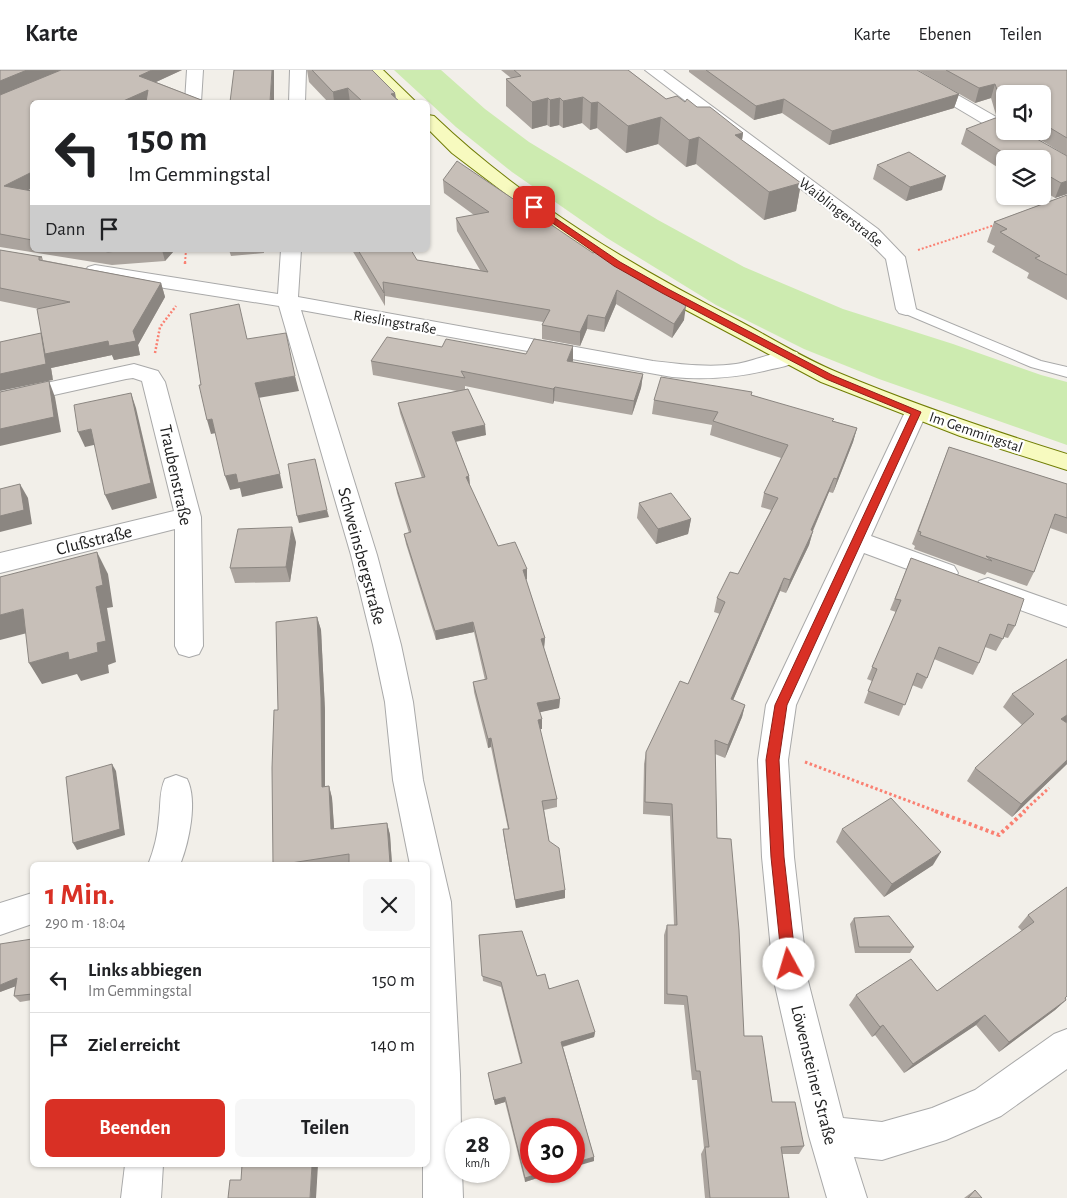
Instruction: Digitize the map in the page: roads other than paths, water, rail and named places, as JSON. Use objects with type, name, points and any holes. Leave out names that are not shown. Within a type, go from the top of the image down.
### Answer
[{"type":"street","points":[[193,100],[195,70]]},
{"type":"street","points":[[297,100],[298,70]]},
{"type":"street","points":[[374,70],[406,100]]},
{"type":"street","name":"Waiblingerstraße","points":[[653,70],[871,233],[895,257],[906,309]]},
{"type":"street","points":[[904,70],[996,124]]},
{"type":"street","name":"Im Gemmingstal","points":[[430,122],[458,149],[575,237],[665,291],[829,377],[968,431],[1067,462]]},
{"type":"street","name":"Schweinsbergstraße","points":[[291,252],[288,302],[364,555],[399,702],[408,780],[425,862]]},
{"type":"street","name":"Rieslingstraße","points":[[74,268],[288,302],[688,373],[721,374],[742,371],[758,368],[789,357]]},
{"type":"street","name":"Traubenstraße","points":[[0,400],[126,372],[142,373],[150,376],[154,382],[188,517],[189,646]]},
{"type":"street","name":"Löwensteiner Straße","points":[[847,1198],[828,1136],[791,981],[778,857],[772,760],[781,705],[916,412]]},
{"type":"street","name":"Clußstraße","points":[[0,563],[188,517]]},
{"type":"street","points":[[857,541],[1067,617]]},
{"type":"street","points":[[165,862],[170,849],[175,818],[176,788]]},
{"type":"street","points":[[430,881],[434,902],[442,1074],[443,1198]]},
{"type":"street","points":[[0,919],[30,910]]},
{"type":"street","points":[[828,1136],[882,1141],[933,1127],[988,1103],[1067,1047]]},
{"type":"street","points":[[141,1198],[144,1167]]},
{"type":"lane","name":"Waiblingerstraße","points":[[906,309],[1036,364],[1067,372]]}]
